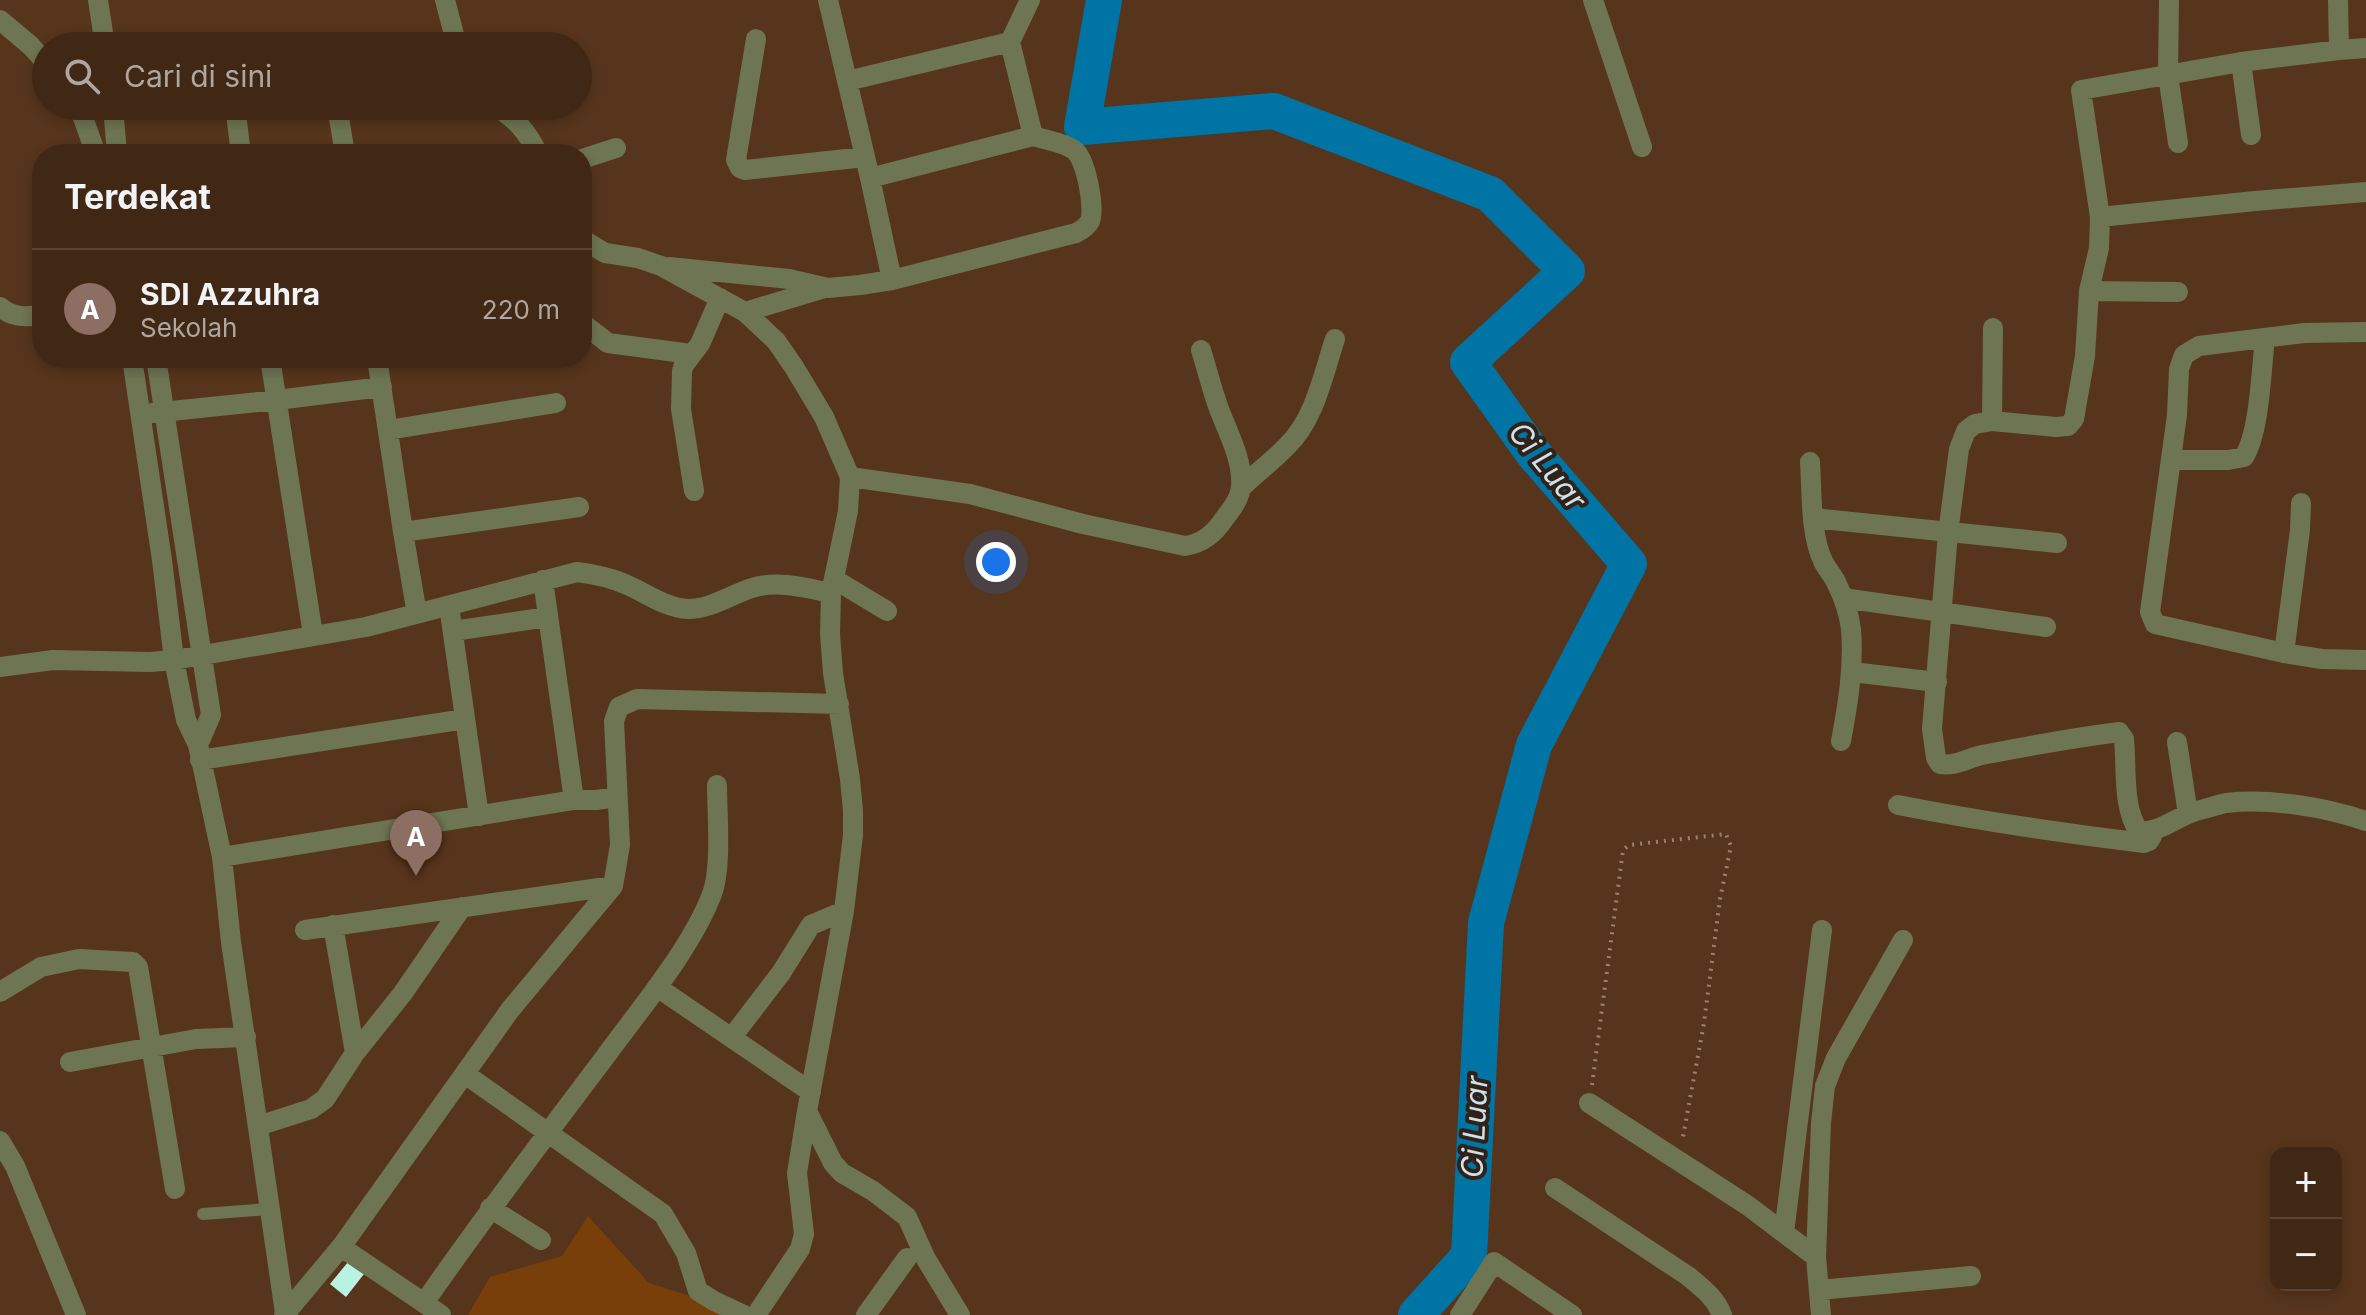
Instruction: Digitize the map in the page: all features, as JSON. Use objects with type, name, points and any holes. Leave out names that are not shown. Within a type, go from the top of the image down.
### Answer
[{"type":"street","points":[[98,0],[103,32]]},
{"type":"street","points":[[445,0],[453,32]]},
{"type":"street","points":[[828,0],[892,280]]},
{"type":"street","points":[[1030,0],[1010,42],[1033,136]]},
{"type":"street","points":[[1593,0],[1642,147]]},
{"type":"street","points":[[2169,0],[2168,75],[2178,143]]},
{"type":"street","points":[[2338,0],[2339,50]]},
{"type":"street","points":[[0,20],[32,47]]},
{"type":"street","points":[[756,39],[736,160],[740,168],[745,170],[865,157]]},
{"type":"street","points":[[847,81],[1010,42]]},
{"type":"street","points":[[2366,48],[2241,62],[2081,90],[2100,217],[2099,248],[2089,291],[2085,356],[2074,419],[2068,426],[2056,427],[1992,421],[1975,424],[1966,431],[1959,449],[1948,533],[1932,729],[1936,758],[1940,764],[1948,766],[1977,756],[2119,732],[2124,739],[2129,810],[2139,832],[2154,831],[2188,814],[2225,803],[2328,809],[2366,821]]},
{"type":"street","points":[[2241,62],[2251,135]]},
{"type":"street","points":[[84,120],[92,144]]},
{"type":"street","points":[[114,120],[116,144]]},
{"type":"street","points":[[237,120],[240,144]]},
{"type":"street","points":[[339,120],[343,144]]},
{"type":"street","points":[[515,120],[533,144]]},
{"type":"street","points":[[745,312],[828,288],[892,280],[1076,233],[1085,228],[1091,218],[1092,208],[1081,157],[1071,148],[1033,136],[870,178]]},
{"type":"street","points":[[592,156],[616,148]]},
{"type":"street","points":[[2100,217],[2366,192]]},
{"type":"street","points":[[592,245],[605,253],[638,258],[661,266],[745,312],[776,341],[794,367],[824,417],[850,477],[848,511],[833,586],[830,634],[853,811],[844,911],[797,1173],[804,1234],[800,1249],[756,1315]]},
{"type":"street","points":[[661,266],[789,279],[828,288]]},
{"type":"street","points":[[2089,291],[2178,292]]},
{"type":"street","points":[[694,491],[680,387],[684,365],[700,344],[720,298]]},
{"type":"street","points":[[0,307],[16,316],[32,316]]},
{"type":"street","points":[[1992,421],[1993,328]]},
{"type":"street","points":[[592,331],[608,343],[691,354]]},
{"type":"street","points":[[2366,332],[2304,333],[2199,346],[2184,355],[2179,369],[2177,415],[2150,612],[2155,624],[2284,653],[2322,659],[2366,660]]},
{"type":"street","points":[[850,477],[970,494],[1083,524],[1185,546],[1198,544],[1210,537],[1236,501],[1241,488],[1288,445],[1308,418],[1335,339]]},
{"type":"street","points":[[2171,460],[2244,457],[2255,423],[2265,339]]},
{"type":"street","points":[[1201,350],[1238,460],[1241,488]]},
{"type":"street","points":[[133,368],[174,660],[186,720],[199,753],[222,857],[231,942],[286,1314]]},
{"type":"street","points":[[158,368],[211,715],[199,753]]},
{"type":"street","points":[[272,368],[306,640]]},
{"type":"street","points":[[379,368],[417,614]]},
{"type":"street","points":[[140,415],[382,387]]},
{"type":"street","points":[[388,430],[556,403]]},
{"type":"street","points":[[1810,462],[1813,518],[1822,560],[1836,581],[1851,628],[1852,672],[1841,741]]},
{"type":"street","points":[[2284,653],[2301,503]]},
{"type":"street","points":[[403,532],[579,507]]},
{"type":"street","points":[[1813,518],[2057,543]]},
{"type":"street","points":[[0,667],[53,660],[174,660],[306,640],[577,572],[623,583],[669,605],[687,609],[725,601],[768,585],[833,586],[887,611]]},
{"type":"street","points":[[543,580],[574,800]]},
{"type":"street","points":[[1843,598],[2046,627]]},
{"type":"street","points":[[449,606],[479,816]]},
{"type":"street","points":[[453,631],[548,617]]},
{"type":"street","points":[[1852,672],[1937,682]]},
{"type":"street","points":[[286,1314],[341,1247],[510,1010],[613,886],[620,845],[614,721],[619,707],[637,699],[839,704]]},
{"type":"street","points":[[199,753],[465,719]]},
{"type":"street","points":[[2177,742],[2188,814]]},
{"type":"street","points":[[341,1247],[433,1309],[490,1208],[657,987],[698,924],[713,891],[717,868],[717,785]]},
{"type":"street","points":[[222,857],[574,800],[617,797]]},
{"type":"street","points":[[1898,805],[1997,824],[2144,843],[2149,841],[2154,831]]},
{"type":"street","points":[[305,930],[613,886]]},
{"type":"street","points":[[258,1126],[311,1109],[325,1099],[462,907]]},
{"type":"street","points":[[732,1037],[781,973],[811,925],[844,911]]},
{"type":"street","points":[[333,925],[355,1053]]},
{"type":"street","points":[[1784,1233],[1822,930]]},
{"type":"street","points":[[1821,1315],[1816,1257],[1825,1086],[1836,1058],[1903,940]]},
{"type":"street","points":[[0,992],[41,967],[79,959],[133,962],[141,974],[175,1189]]},
{"type":"street","points":[[657,987],[732,1037],[809,1101],[833,1163],[842,1173],[873,1191],[907,1217],[926,1259],[960,1315]]},
{"type":"street","points":[[70,1062],[196,1039],[246,1037]]},
{"type":"street","points":[[465,1074],[663,1214],[686,1253],[698,1291],[744,1315]]},
{"type":"street","points":[[1589,1103],[1747,1205],[1816,1257]]},
{"type":"street","points":[[0,1141],[15,1166],[76,1315]]},
{"type":"street","points":[[1555,1188],[1688,1276],[1720,1307],[1722,1315]]},
{"type":"street","points":[[490,1208],[541,1240]]},
{"type":"street","points":[[866,1315],[907,1258]]},
{"type":"street","points":[[1460,1315],[1494,1262],[1572,1315]]},
{"type":"street","points":[[1819,1290],[1971,1276]]},
{"type":"lane","points":[[203,1214],[269,1209]]},
{"type":"path","points":[[1589,1103],[1623,850],[1629,845],[1726,834],[1731,846],[1720,899],[1704,1023],[1678,1160]]},
{"type":"shaded area","points":[[588,1216],[649,1283],[699,1299],[720,1315],[468,1315],[490,1277],[562,1256]]},
{"type":"building","points":[[348,1262],[364,1274],[346,1297],[330,1284]]},
{"type":"waterway","name":"Ci Luar","points":[[1104,0],[1082,127],[1274,111],[1490,194],[1567,271],[1468,362],[1533,453],[1629,564],[1534,745],[1486,923],[1469,1256],[1416,1315]]},
{"type":"place","name":"SDI Azzuhra","points":[[416,876]]}]
